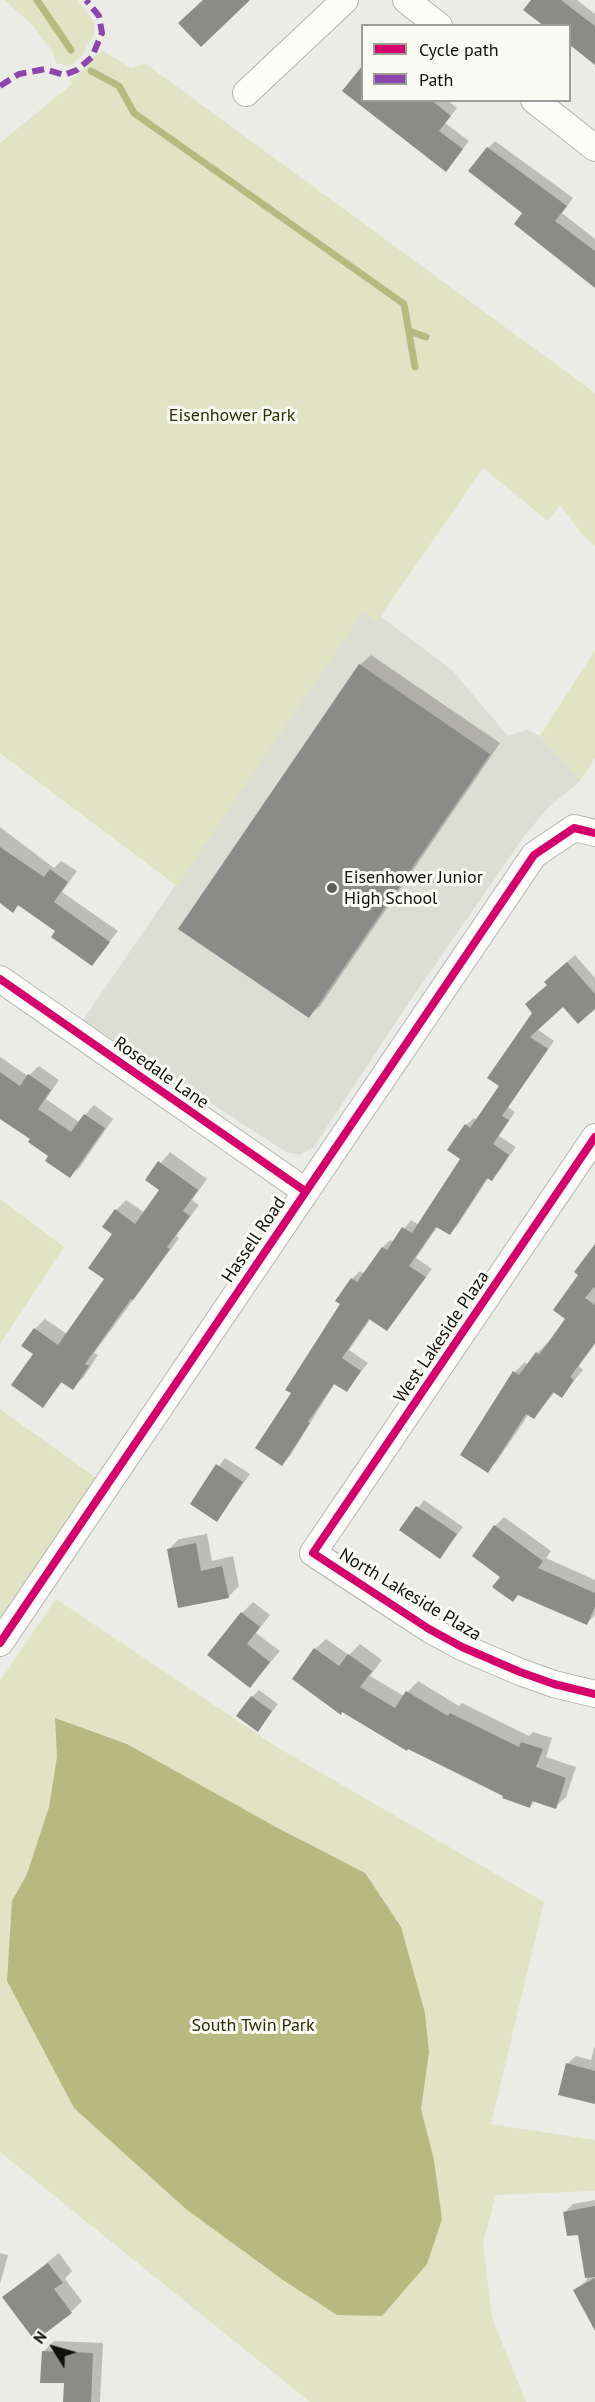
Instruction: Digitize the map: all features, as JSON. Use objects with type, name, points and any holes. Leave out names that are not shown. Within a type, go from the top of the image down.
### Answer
[{"type":"street","points":[[246,93],[345,0]]},
{"type":"street","points":[[406,0],[436,24]]},
{"type":"street","points":[[537,102],[595,148]]},
{"type":"street","name":"Hassell Road","points":[[0,1643],[534,855],[574,828],[595,833]]},
{"type":"street","name":"Rosedale Lane","points":[[0,979],[305,1191]]},
{"type":"street","name":"West Lakeside Plaza","points":[[313,1553],[595,1137]]},
{"type":"street","name":"North Lakeside Plaza","points":[[313,1553],[429,1629],[462,1647],[520,1672],[554,1684],[595,1694]]},
{"type":"shaded area","name":"Eisenhower Junior High School","points":[[363,611],[377,621],[380,616],[452,670],[508,736],[527,730],[540,736],[581,780],[548,808],[525,835],[403,1011],[314,1147],[300,1155],[286,1152],[83,1020]]},
{"type":"shaded area","points":[[55,1718],[127,1744],[274,1826],[365,1873],[401,1927],[425,2013],[429,2052],[421,2109],[434,2160],[442,2219],[427,2264],[382,2316],[337,2315],[283,2280],[186,2209],[74,2108],[7,1981],[12,1901],[27,1874],[49,1807],[57,1757]]},
{"type":"green space","points":[[5,0],[78,0],[94,22],[94,34],[81,57],[69,66],[56,63],[53,52],[33,26]]},
{"type":"green space","name":"Eisenhower Park","points":[[103,51],[131,68],[146,64],[595,393],[595,546],[583,535],[560,505],[548,521],[483,468],[377,621],[363,612],[177,886],[0,753],[0,143],[72,84],[69,79],[77,76],[96,54]]},
{"type":"green space","points":[[595,650],[595,758],[581,780],[540,736]]},
{"type":"green space","points":[[0,1199],[64,1247],[0,1344]]},
{"type":"green space","points":[[0,1409],[106,1485],[0,1643]]},
{"type":"green space","name":"South Twin Park","points":[[56,1599],[280,1749],[544,1902],[491,2124],[595,2140],[595,2191],[496,2195],[483,2242],[492,2318],[526,2402],[310,2402],[0,2152],[0,1681]]},
{"type":"building","points":[[203,0],[250,0],[201,47],[178,23]]},
{"type":"building","points":[[531,0],[561,0],[595,26],[595,65],[571,46],[571,24],[541,24],[523,10]]},
{"type":"building","points":[[361,67],[361,102],[434,102],[451,116],[439,131],[463,149],[446,172],[342,91]]},
{"type":"building","points":[[487,147],[567,206],[555,221],[595,251],[595,288],[514,224],[522,213],[468,171]]},
{"type":"building","points":[[359,664],[490,754],[309,1018],[178,929]]},
{"type":"building","points":[[0,847],[44,877],[50,869],[68,882],[54,902],[110,942],[92,966],[51,937],[55,931],[18,905],[13,913],[0,903]]},
{"type":"building","points":[[567,962],[595,994],[595,1009],[578,1024],[563,1007],[530,1037],[548,1049],[502,1116],[509,1120],[493,1144],[509,1155],[492,1181],[487,1178],[450,1235],[436,1227],[409,1266],[426,1277],[387,1331],[369,1319],[342,1358],[361,1371],[347,1392],[334,1384],[282,1466],[255,1448],[291,1393],[285,1390],[340,1304],[335,1301],[351,1278],[357,1282],[382,1247],[387,1250],[402,1227],[412,1233],[460,1159],[447,1150],[465,1124],[470,1128],[499,1086],[487,1078],[532,1013],[525,1004],[547,985],[544,982]]},
{"type":"building","points":[[0,1072],[20,1086],[28,1074],[51,1090],[38,1109],[71,1132],[84,1114],[105,1128],[70,1178],[45,1161],[48,1156],[28,1142],[30,1139],[0,1119]]},
{"type":"building","points":[[158,1161],[198,1190],[183,1211],[190,1216],[167,1247],[170,1249],[85,1364],[89,1366],[73,1390],[61,1382],[43,1408],[11,1385],[33,1354],[21,1346],[34,1328],[58,1345],[104,1279],[88,1268],[112,1234],[102,1227],[115,1209],[135,1224],[159,1190],[145,1180]]},
{"type":"building","points":[[595,1244],[595,1288],[585,1298],[595,1305],[595,1343],[570,1377],[574,1380],[562,1398],[553,1392],[534,1419],[526,1414],[488,1473],[460,1455],[513,1371],[519,1375],[536,1352],[539,1355],[565,1319],[553,1310],[578,1275],[574,1272]]},
{"type":"building","points":[[216,1464],[243,1482],[217,1522],[190,1504]]},
{"type":"building","points":[[416,1506],[457,1534],[440,1559],[399,1530]]},
{"type":"building","points":[[494,1525],[543,1561],[538,1568],[595,1593],[595,1607],[587,1625],[518,1595],[513,1602],[492,1587],[500,1577],[472,1556]]},
{"type":"building","points":[[196,1543],[201,1571],[222,1566],[229,1598],[178,1608],[167,1549]]},
{"type":"building","points":[[241,1612],[260,1627],[247,1644],[270,1662],[250,1688],[207,1655]]},
{"type":"building","points":[[314,1648],[339,1666],[348,1654],[372,1671],[360,1687],[395,1708],[406,1691],[448,1716],[450,1713],[519,1747],[521,1742],[543,1749],[536,1767],[566,1778],[556,1809],[532,1801],[530,1808],[502,1798],[503,1796],[408,1749],[407,1751],[342,1712],[341,1715],[292,1679]]},
{"type":"building","points":[[251,1696],[272,1711],[258,1732],[236,1716]]},
{"type":"building","points":[[566,2063],[595,2071],[595,2104],[558,2095]]},
{"type":"building","points":[[595,2206],[595,2277],[585,2278],[578,2235],[567,2236],[563,2212]]},
{"type":"building","points":[[48,2263],[63,2283],[54,2289],[72,2313],[35,2341],[2,2297]]},
{"type":"building","points":[[595,2278],[595,2331],[573,2290]]},
{"type":"building","points":[[42,2351],[93,2353],[91,2402],[63,2402],[64,2383],[40,2383]]},
{"type":"waterway","points":[[37,0],[71,50]]},
{"type":"waterway","points":[[91,71],[119,86],[134,113],[404,304],[415,367]]},
{"type":"waterway","points":[[409,331],[426,337]]},
{"type":"marked path","points":[[0,86],[19,74],[45,69],[64,75],[77,70],[92,57],[102,33],[99,16],[86,0]]},
{"type":"cycle path","points":[[0,1643],[534,855],[574,828],[595,833]]},
{"type":"cycle path","points":[[0,979],[305,1191]]},
{"type":"cycle path","points":[[595,1137],[313,1553],[429,1629],[462,1647],[520,1672],[554,1684],[595,1694]]},
{"type":"place","name":"Eisenhower Junior High School","points":[[332,888]]}]
